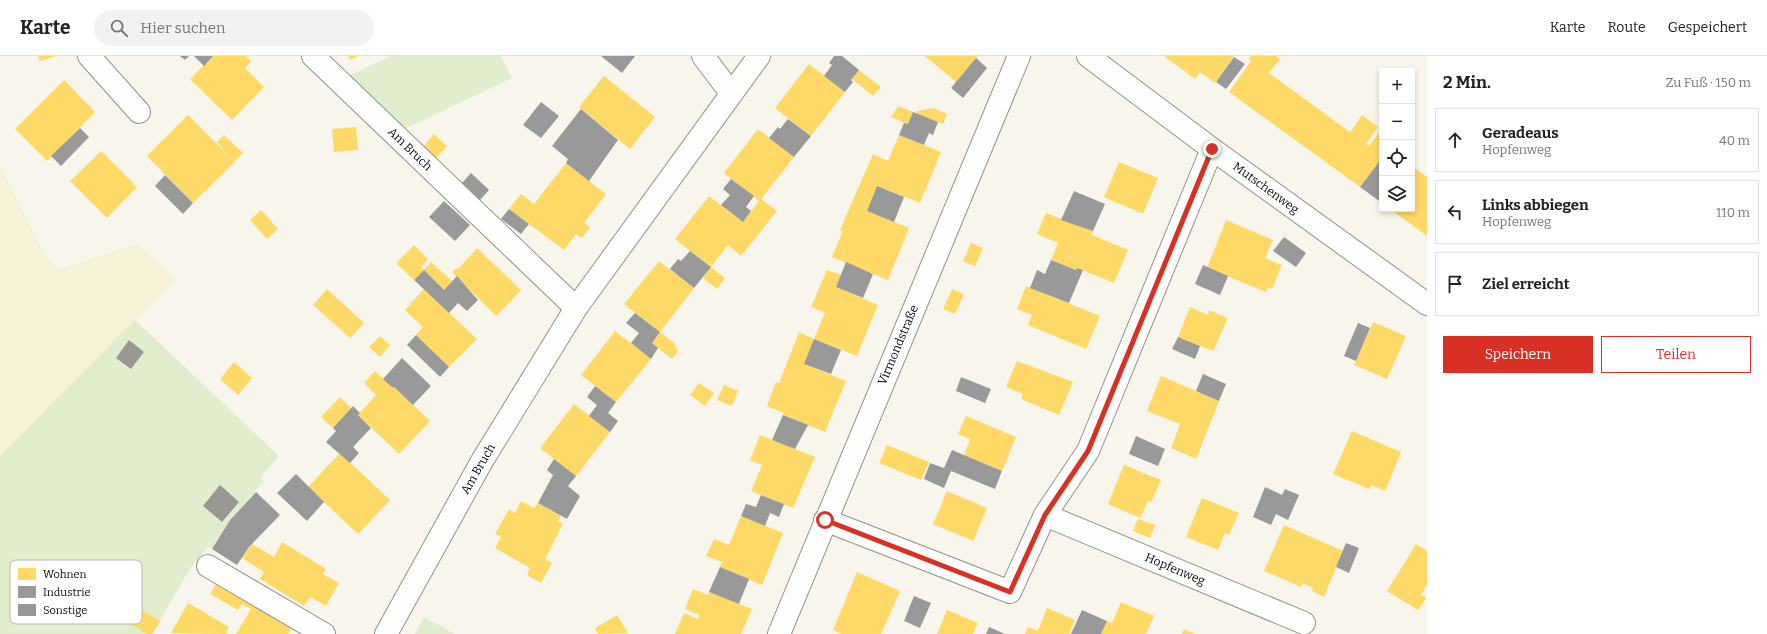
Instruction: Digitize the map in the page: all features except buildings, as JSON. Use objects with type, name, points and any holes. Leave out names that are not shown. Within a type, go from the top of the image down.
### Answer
[{"type":"street","points":[[89,56],[139,112]]},
{"type":"street","name":"Am Bruch","points":[[314,56],[576,308]]},
{"type":"street","points":[[703,56],[731,94]]},
{"type":"street","name":"Am Bruch","points":[[386,634],[482,461],[576,308],[759,56]]},
{"type":"street","name":"Virmondstraße","points":[[779,634],[825,520],[1019,56]]},
{"type":"street","name":"Mutschenweg","points":[[1088,56],[1212,149],[1427,304]]},
{"type":"street","points":[[825,520],[1010,592],[1045,515],[1088,451],[1212,149]]},
{"type":"street","name":"Hopfenweg","points":[[1045,515],[1304,623]]},
{"type":"street","points":[[208,566],[324,634]]},
{"type":"shaded area","points":[[0,165],[45,255],[59,269],[137,243],[176,280],[0,456]]},
{"type":"green space","points":[[391,56],[501,56],[512,78],[402,130],[346,77]]},
{"type":"green space","points":[[135,320],[279,456],[260,478],[264,481],[229,521],[212,549],[208,547],[191,567],[152,634],[0,634],[0,456]]},
{"type":"green space","points":[[424,617],[455,634],[415,634]]},
{"type":"route","points":[[825,520],[1010,592],[1045,515],[1088,451],[1212,149]]}]
